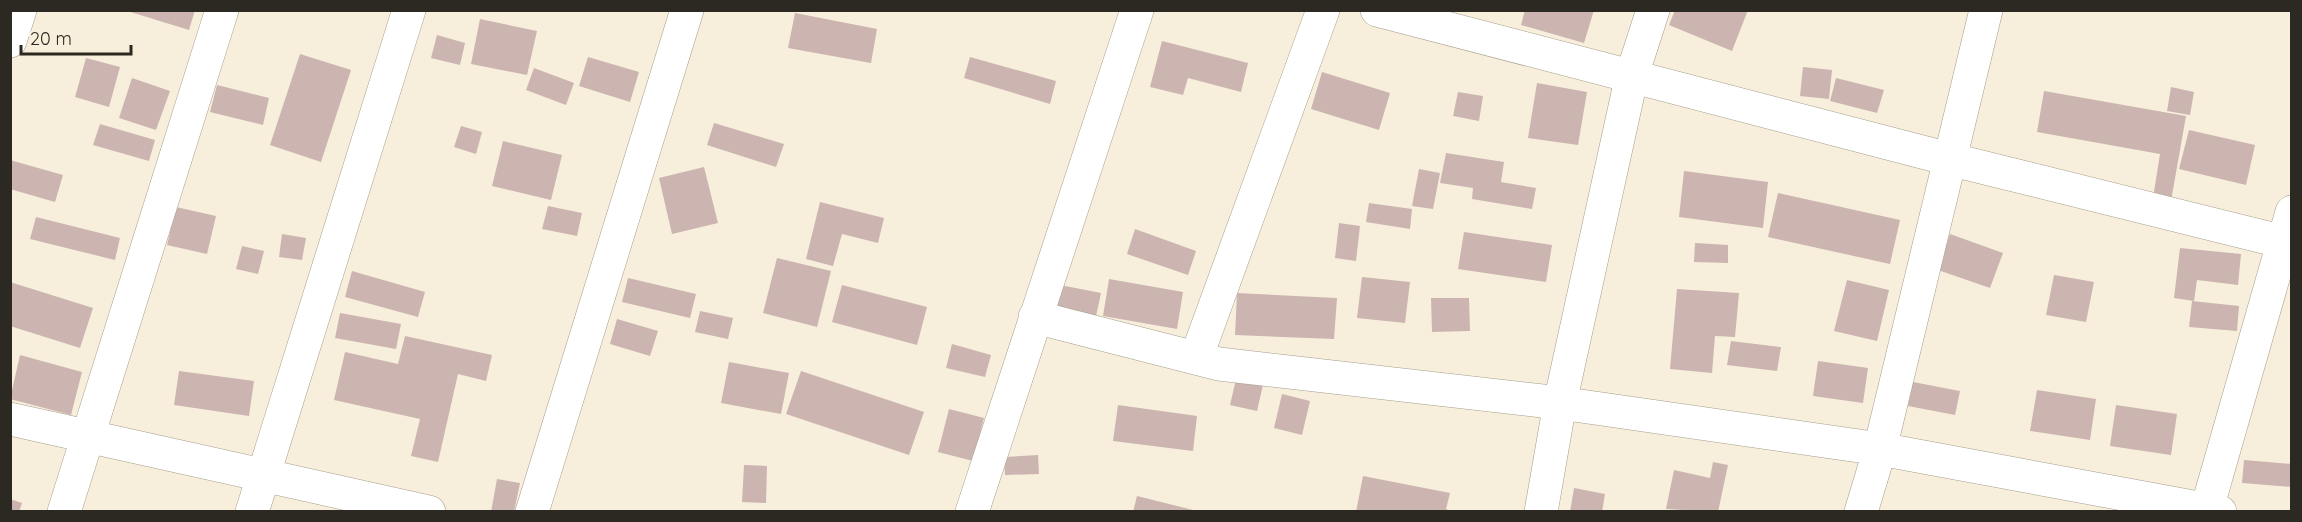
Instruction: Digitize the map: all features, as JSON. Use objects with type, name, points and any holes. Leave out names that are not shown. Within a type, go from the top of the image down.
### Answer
[{"type":"street","points":[[10,41],[20,10]]},
{"type":"street","points":[[64,512],[222,10]]},
{"type":"street","points":[[252,512],[409,10]]},
{"type":"street","points":[[532,512],[687,10]]},
{"type":"street","points":[[972,512],[1137,10]]},
{"type":"street","points":[[1196,358],[1323,10]]},
{"type":"street","points":[[1035,317],[1219,364],[1560,403],[1880,449],[2211,511],[2289,233],[1949,159],[1377,10]]},
{"type":"street","points":[[1541,512],[1560,403],[1632,75],[1653,10]]},
{"type":"street","points":[[1861,512],[1880,449],[1986,10]]},
{"type":"street","points":[[10,419],[429,512]]},
{"type":"building","points":[[124,10],[195,10],[189,30]]},
{"type":"building","points":[[1525,10],[1594,10],[1584,43],[1521,25]]},
{"type":"building","points":[[1675,10],[1748,10],[1732,51],[1669,25]]},
{"type":"building","points":[[795,13],[877,29],[871,63],[788,48]]},
{"type":"building","points":[[480,19],[537,31],[527,75],[471,64]]},
{"type":"building","points":[[437,35],[465,43],[460,65],[431,58]]},
{"type":"building","points":[[1162,41],[1248,63],[1241,92],[1188,78],[1183,95],[1150,87]]},
{"type":"building","points":[[300,54],[351,70],[321,162],[270,145]]},
{"type":"building","points":[[588,57],[639,72],[630,102],[579,86]]},
{"type":"building","points":[[970,57],[1056,81],[1050,104],[964,78]]},
{"type":"building","points":[[86,58],[120,67],[109,107],[75,97]]},
{"type":"building","points":[[1803,67],[1832,70],[1829,99],[1800,96]]},
{"type":"building","points":[[534,68],[574,83],[566,105],[526,90]]},
{"type":"building","points":[[1322,72],[1390,93],[1379,130],[1311,109]]},
{"type":"building","points":[[132,78],[170,91],[156,130],[119,118]]},
{"type":"building","points":[[1836,78],[1884,90],[1877,113],[1830,101]]},
{"type":"building","points":[[1537,83],[1587,92],[1578,145],[1528,138]]},
{"type":"building","points":[[217,85],[269,98],[263,125],[210,112]]},
{"type":"building","points":[[2171,87],[2194,92],[2190,115],[2167,111]]},
{"type":"building","points":[[2044,91],[2186,116],[2171,201],[2153,198],[2160,154],[2037,132]]},
{"type":"building","points":[[1458,92],[1483,96],[1479,121],[1453,116]]},
{"type":"building","points":[[714,123],[784,144],[776,167],[707,145]]},
{"type":"building","points":[[100,124],[155,140],[149,161],[93,145]]},
{"type":"building","points":[[461,126],[482,132],[476,154],[454,147]]},
{"type":"building","points":[[2189,130],[2255,145],[2246,185],[2179,169]]},
{"type":"building","points":[[503,141],[562,155],[551,200],[492,186]]},
{"type":"building","points":[[1446,153],[1504,162],[1501,182],[1536,188],[1532,209],[1472,199],[1473,188],[1440,183]]},
{"type":"building","points":[[10,160],[63,175],[55,202],[10,189]]},
{"type":"building","points":[[704,167],[718,223],[672,234],[659,178]]},
{"type":"building","points":[[1419,169],[1440,173],[1433,209],[1412,206]]},
{"type":"building","points":[[1684,171],[1768,182],[1763,228],[1679,217]]},
{"type":"building","points":[[1778,193],[1900,220],[1890,264],[1768,237]]},
{"type":"building","points":[[820,202],[884,218],[878,243],[842,234],[833,266],[806,259]]},
{"type":"building","points":[[1369,203],[1412,209],[1410,229],[1366,222]]},
{"type":"building","points":[[548,206],[582,213],[577,236],[542,229]]},
{"type":"building","points":[[176,207],[216,216],[207,254],[167,245]]},
{"type":"building","points":[[36,217],[120,238],[115,260],[30,239]]},
{"type":"building","points":[[1339,223],[1360,226],[1356,261],[1335,258]]},
{"type":"building","points":[[1135,229],[1196,251],[1188,275],[1127,254]]},
{"type":"building","points":[[1464,232],[1552,245],[1546,282],[1458,269]]},
{"type":"building","points":[[282,234],[306,238],[302,260],[279,257]]},
{"type":"building","points":[[1950,234],[2003,253],[1990,288],[1938,270]]},
{"type":"building","points":[[1695,243],[1728,245],[1728,263],[1694,262]]},
{"type":"building","points":[[242,246],[264,251],[258,274],[236,269]]},
{"type":"building","points":[[2180,248],[2241,254],[2238,285],[2197,280],[2194,301],[2174,298]]},
{"type":"building","points":[[777,258],[831,271],[817,327],[763,313]]},
{"type":"building","points":[[352,271],[425,292],[418,317],[345,297]]},
{"type":"building","points":[[2054,275],[2094,282],[2086,322],[2046,315]]},
{"type":"building","points":[[1362,277],[1410,282],[1405,323],[1357,318]]},
{"type":"building","points":[[628,278],[696,294],[690,318],[622,302]]},
{"type":"building","points":[[1109,279],[1183,292],[1177,329],[1103,316]]},
{"type":"building","points":[[1847,280],[1889,290],[1877,341],[1834,331]]},
{"type":"building","points":[[10,282],[93,308],[80,348],[10,326]]},
{"type":"building","points":[[1055,284],[1101,293],[1095,321],[1049,313]]},
{"type":"building","points":[[842,285],[927,307],[917,345],[832,322]]},
{"type":"building","points":[[1677,289],[1739,293],[1735,337],[1715,336],[1712,373],[1670,369]]},
{"type":"building","points":[[1237,293],[1337,298],[1334,339],[1235,335]]},
{"type":"building","points":[[1431,298],[1469,298],[1470,331],[1432,332]]},
{"type":"building","points":[[2192,301],[2239,306],[2237,331],[2189,327]]},
{"type":"building","points":[[700,311],[733,318],[728,339],[695,332]]},
{"type":"building","points":[[340,313],[401,324],[396,349],[335,338]]},
{"type":"building","points":[[617,319],[658,331],[650,356],[610,344]]},
{"type":"building","points":[[405,336],[492,355],[486,381],[458,374],[438,462],[411,456],[420,419],[334,400],[345,352],[398,364]]},
{"type":"building","points":[[1731,341],[1781,347],[1777,371],[1727,365]]},
{"type":"building","points":[[952,344],[991,355],[985,377],[946,368]]},
{"type":"building","points":[[20,355],[82,372],[71,415],[10,399]]},
{"type":"building","points":[[1818,361],[1868,368],[1863,403],[1813,396]]},
{"type":"building","points":[[729,362],[789,373],[781,414],[721,403]]},
{"type":"building","points":[[179,371],[254,381],[249,416],[174,405]]},
{"type":"building","points":[[801,371],[924,412],[909,455],[786,414]]},
{"type":"building","points":[[1236,379],[1263,385],[1257,411],[1230,405]]},
{"type":"building","points":[[1913,382],[1960,391],[1955,415],[1908,406]]},
{"type":"building","points":[[2037,390],[2096,399],[2090,440],[2030,431]]},
{"type":"building","points":[[1282,394],[1310,401],[1302,435],[1274,428]]},
{"type":"building","points":[[1118,405],[1197,416],[1193,451],[1113,441]]},
{"type":"building","points":[[2116,405],[2177,414],[2171,455],[2110,446]]},
{"type":"building","points":[[949,409],[984,418],[973,461],[938,452]]},
{"type":"building","points":[[1038,455],[1039,474],[1005,475],[1004,457]]},
{"type":"building","points":[[2244,460],[2292,464],[2292,487],[2242,483]]},
{"type":"building","points":[[1713,462],[1728,465],[1718,512],[1666,509],[1674,470],[1710,478]]},
{"type":"building","points":[[744,465],[767,466],[766,503],[742,502]]},
{"type":"building","points":[[1363,476],[1450,493],[1446,509],[1452,512],[1356,512]]},
{"type":"building","points":[[497,479],[520,483],[514,512],[491,512]]},
{"type":"building","points":[[1574,488],[1605,494],[1602,512],[1570,512]]},
{"type":"building","points":[[1137,496],[1197,511],[1197,512],[1133,512]]},
{"type":"building","points":[[10,499],[22,503],[19,512],[10,512]]}]
